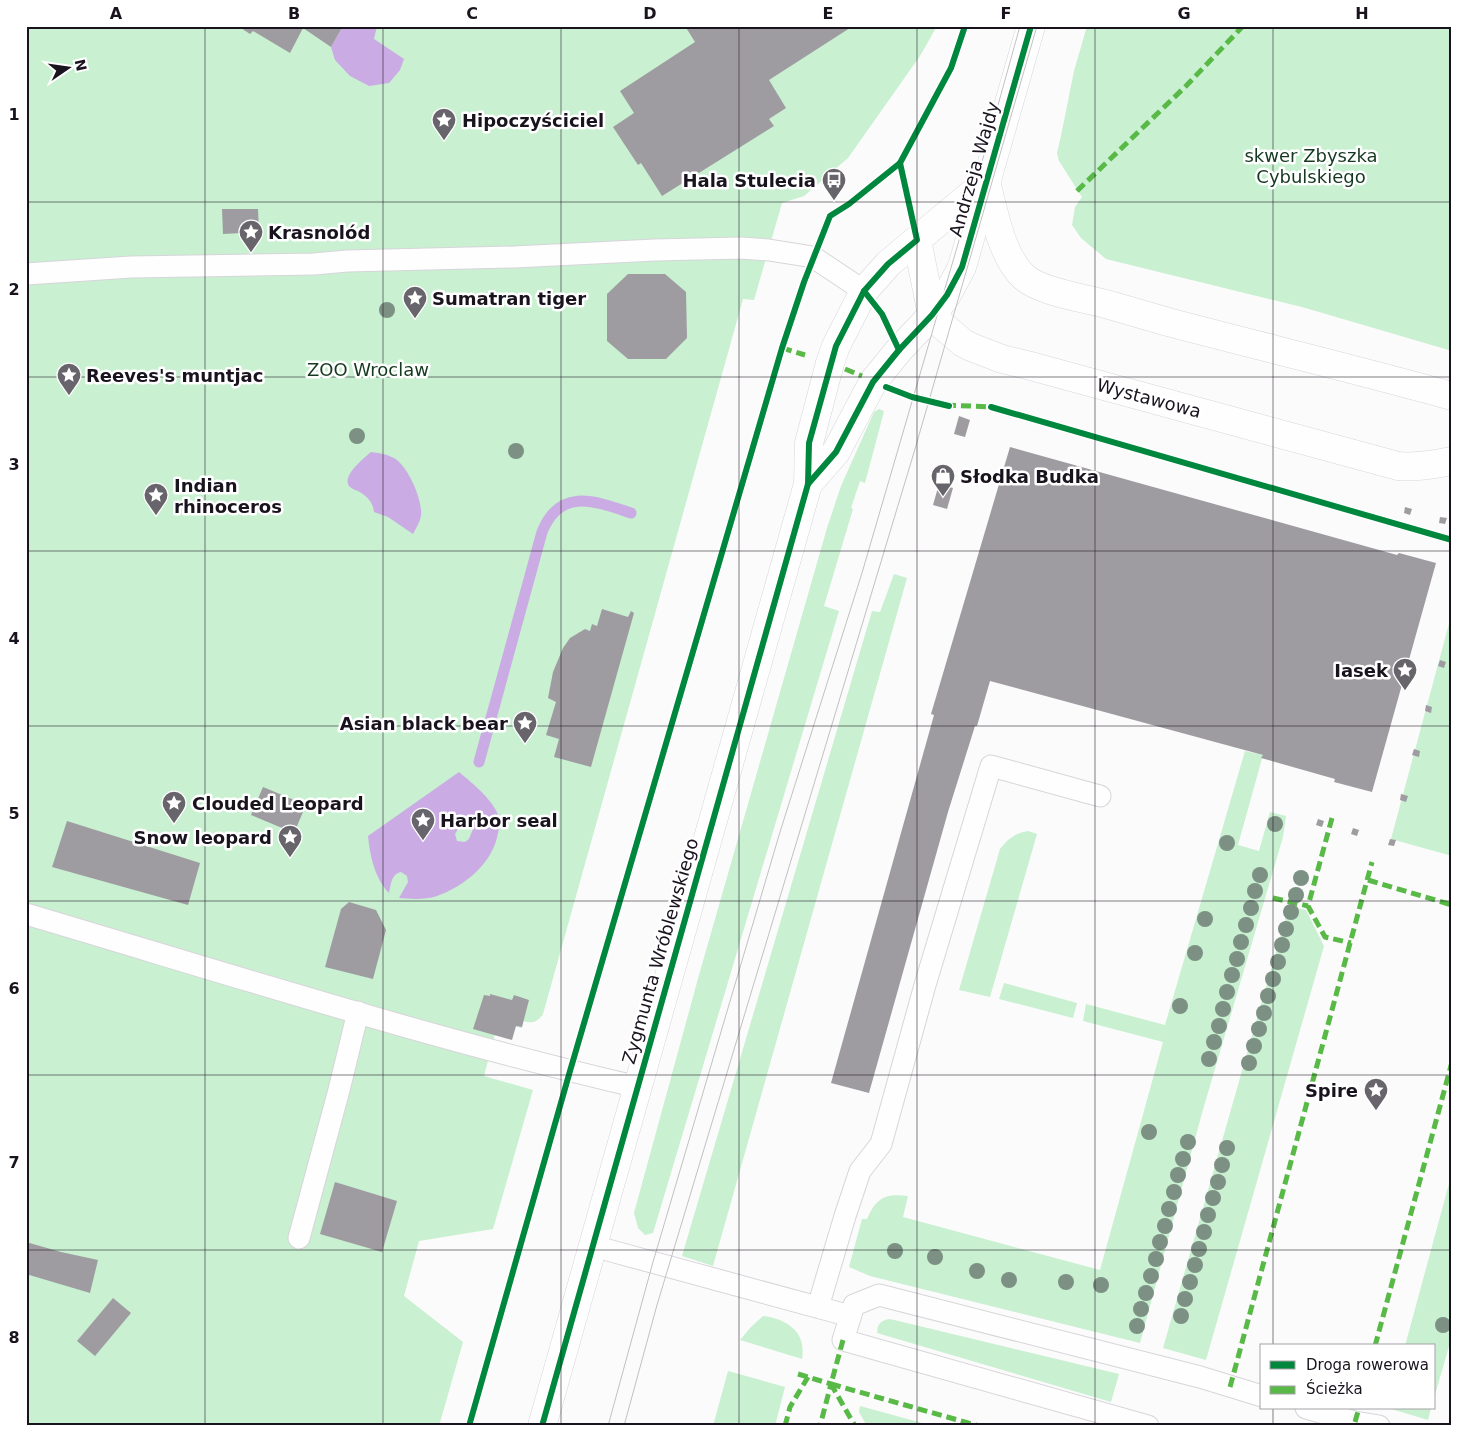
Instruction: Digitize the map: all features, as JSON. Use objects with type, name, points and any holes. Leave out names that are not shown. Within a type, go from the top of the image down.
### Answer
[{"type":"main road","name":"Andrzeja Wajdy","points":[[932,315],[947,295],[962,267],[1031,26]]},
{"type":"main road","name":"Andrzeja Wajdy","points":[[916,240],[986,182]]},
{"type":"main road","points":[[986,182],[1003,241],[1017,269],[1024,277],[1046,289],[1452,396]]},
{"type":"main road","points":[[916,240],[932,315]]},
{"type":"main road","name":"Zygmunta Wróblewskiego","points":[[542,1426],[808,484],[809,442],[830,363],[836,346],[864,291],[888,264],[916,240]]},
{"type":"main road","name":"Zygmunta Wróblewskiego","points":[[808,484],[836,452],[873,382],[899,350],[932,315]]},
{"type":"main road","name":"Wystawowa","points":[[932,315],[963,343],[978,351],[1002,359],[1398,466],[1420,467],[1452,461]]},
{"type":"lane","points":[[26,274],[131,267],[314,264],[346,261],[514,257],[741,248],[813,257],[864,291]]},
{"type":"lane","points":[[818,1307],[860,1171],[881,1144],[925,985],[991,766],[1100,796]]},
{"type":"lane","points":[[26,914],[358,1012],[570,1071],[638,1087]]},
{"type":"lane","points":[[298,1238],[339,1090],[358,1012]]},
{"type":"lane","points":[[593,1246],[850,1316]]},
{"type":"lane","points":[[1148,1426],[843,1340],[854,1305],[878,1295],[1200,1377],[1260,1395]]},
{"type":"lane","points":[[1313,1410],[1355,1422],[1379,1426]]},
{"type":"green space","name":"ZOO Wroclaw","points":[[26,26],[937,26],[920,56],[848,158],[804,196],[782,203],[754,300],[743,299],[543,1014],[534,1022],[523,1021],[522,1028],[498,1022],[484,1076],[533,1090],[493,1229],[419,1241],[404,1296],[463,1342],[439,1426],[26,1426]]},
{"type":"green space","name":"skwer Zbyszka Cybulskiego","points":[[1087,26],[1452,26],[1452,351],[1302,307],[1106,259],[1081,238],[1072,225],[1075,207],[1082,197],[1059,161],[1057,153],[1074,71]]},
{"type":"green space","points":[[879,409],[884,411],[865,483],[860,481],[824,606],[839,611],[653,1233],[645,1235],[638,1228],[634,1213],[699,975],[827,528],[841,486],[874,412]]},
{"type":"green space","points":[[894,574],[907,578],[713,1266],[682,1256],[872,611],[880,612]]},
{"type":"green space","points":[[1450,620],[1452,620],[1452,856],[1391,839]]},
{"type":"green space","points":[[1245,751],[1263,755],[1238,845],[1259,851],[1270,812],[1286,816],[1283,837],[1202,1113],[1140,1343],[870,1276],[849,1267],[862,1219],[867,1219],[874,1206],[882,1198],[900,1195],[908,1196],[903,1217],[1100,1270],[1163,1042],[1083,1021],[1086,1004],[1165,1025]]},
{"type":"green space","points":[[1028,831],[1037,834],[990,997],[959,990],[1000,849],[1012,837]]},
{"type":"green space","points":[[1289,906],[1306,910],[1324,946],[1206,1360],[1163,1348]]},
{"type":"green space","points":[[1004,983],[1077,1003],[1073,1018],[999,999]]},
{"type":"green space","points":[[1450,1180],[1452,1181],[1452,1336],[1436,1391],[1436,1344],[1406,1344]]},
{"type":"green space","points":[[763,1316],[779,1320],[794,1329],[801,1341],[802,1359],[740,1340]]},
{"type":"green space","points":[[890,1319],[1119,1374],[1111,1402],[877,1333],[880,1323]]},
{"type":"green space","points":[[728,1371],[785,1387],[775,1426],[713,1426]]},
{"type":"green space","points":[[860,1406],[933,1426],[867,1426],[859,1412]]},
{"type":"green space","points":[[1395,1410],[1430,1410],[1428,1420]]},
{"type":"shaded area","points":[[343,26],[377,26],[374,39],[404,59],[400,70],[389,83],[369,86],[350,76],[335,60],[331,47]]},
{"type":"shaded area","points":[[371,452],[394,458],[404,468],[414,484],[420,501],[421,516],[413,534],[388,517],[374,512],[369,500],[350,487],[348,478],[350,473]]},
{"type":"shaded area","points":[[459,772],[493,805],[499,820],[495,844],[484,863],[476,872],[447,892],[428,898],[399,898],[408,882],[407,876],[401,872],[393,877],[389,893],[380,881],[374,867],[368,836]],"holes":[[[468,826],[473,829],[469,839],[465,842],[457,841],[455,834],[458,829]]]},
{"type":"building","points":[[238,26],[343,26],[331,47],[303,28],[290,53],[253,31],[250,34]]},
{"type":"building","points":[[685,26],[853,26],[769,80],[786,108],[769,119],[774,126],[662,196],[641,163],[638,165],[613,127],[634,113],[620,91],[695,42]]},
{"type":"building","points":[[222,209],[258,209],[259,232],[223,234]]},
{"type":"building","points":[[628,274],[665,274],[686,292],[687,338],[666,359],[628,359],[607,341],[607,294]]},
{"type":"building","points":[[959,416],[970,420],[965,437],[954,434]]},
{"type":"building","points":[[1010,447],[1397,555],[1399,553],[1436,563],[1372,792],[1334,782],[1335,779],[1261,758],[1263,755],[990,681],[948,812],[869,1093],[831,1083],[934,715],[931,714]]},
{"type":"building","points":[[939,484],[953,488],[947,509],[933,505]]},
{"type":"building","points":[[1405,507],[1412,509],[1410,515],[1404,513]]},
{"type":"building","points":[[1440,517],[1447,518],[1445,524],[1439,523]]},
{"type":"building","points":[[602,609],[628,617],[631,611],[634,613],[591,767],[554,757],[559,739],[546,735],[556,702],[548,698],[553,672],[563,648],[570,638],[585,629],[590,631],[592,624],[597,626]]},
{"type":"building","points":[[1440,660],[1446,662],[1444,668],[1438,666]]},
{"type":"building","points":[[1426,705],[1432,707],[1431,713],[1425,711]]},
{"type":"building","points":[[1414,749],[1420,751],[1419,757],[1412,755]]},
{"type":"building","points":[[263,787],[306,805],[294,833],[251,815]]},
{"type":"building","points":[[1401,794],[1408,796],[1406,802],[1400,800]]},
{"type":"building","points":[[1318,819],[1324,821],[1322,827],[1316,825]]},
{"type":"building","points":[[67,821],[200,863],[188,905],[52,867]]},
{"type":"building","points":[[1353,828],[1359,830],[1357,836],[1351,834]]},
{"type":"building","points":[[1390,839],[1396,840],[1394,846],[1388,845]]},
{"type":"building","points":[[349,902],[376,910],[386,930],[373,979],[325,967],[341,909]]},
{"type":"building","points":[[490,994],[512,1000],[514,995],[529,1000],[522,1027],[516,1026],[512,1040],[473,1029],[484,995],[490,996]]},
{"type":"building","points":[[335,1182],[397,1201],[382,1252],[320,1234]]},
{"type":"building","points":[[26,1242],[98,1260],[90,1293],[26,1274]]},
{"type":"building","points":[[113,1298],[131,1313],[95,1356],[77,1341]]},
{"type":"waterway","points":[[479,762],[542,532],[550,518],[558,508],[580,501],[592,502],[631,513]]},
{"type":"tram line","points":[[608,1426],[653,1262],[780,832],[862,573],[1020,26]]},
{"type":"tram line","points":[[624,1426],[657,1305],[915,449],[1037,26]]},
{"type":"marked path","points":[[1077,191],[1186,86],[1243,26]]},
{"type":"marked path","points":[[782,348],[805,355]]},
{"type":"marked path","points":[[845,369],[862,376]]},
{"type":"marked path","points":[[946,405],[995,408]]},
{"type":"marked path","points":[[1332,818],[1308,906],[1325,937],[1351,943]]},
{"type":"marked path","points":[[1230,1387],[1372,862]]},
{"type":"marked path","points":[[1368,880],[1452,905]]},
{"type":"marked path","points":[[1273,898],[1308,906]]},
{"type":"marked path","points":[[1376,1344],[1452,1062]]},
{"type":"marked path","points":[[843,1340],[831,1384],[855,1426]]},
{"type":"marked path","points":[[798,1374],[831,1384],[820,1426]]},
{"type":"marked path","points":[[785,1426],[790,1407],[808,1377]]},
{"type":"marked path","points":[[831,1384],[979,1426]]},
{"type":"marked path","points":[[1355,1422],[1358,1410]]},
{"type":"cycle path","points":[[469,1426],[570,1071],[782,348],[804,282],[830,216],[849,204],[900,163],[951,68],[965,26]]},
{"type":"cycle path","points":[[808,484],[836,452],[873,382],[899,350],[932,315],[947,295],[962,267],[1031,26]]},
{"type":"cycle path","points":[[542,1426],[808,484],[809,443],[836,346],[864,291],[888,264],[917,240],[900,163]]},
{"type":"cycle path","points":[[864,291],[882,314],[899,350]]},
{"type":"cycle path","points":[[886,387],[912,397],[949,406]]},
{"type":"cycle path","points":[[991,407],[1452,540]]},
{"type":"place","name":"Hipoczyściciel","points":[[444,141]]},
{"type":"place","name":"Hala Stulecia","points":[[834,201]]},
{"type":"place","name":"Krasnolód","points":[[251,253]]},
{"type":"place","name":"Sumatran tiger","points":[[415,319]]},
{"type":"place","name":"Reeves's muntjac","points":[[69,396]]},
{"type":"place","name":"Słodka Budka","points":[[943,497]]},
{"type":"place","name":"Indian rhinoceros","points":[[156,516]]},
{"type":"place","name":"Iasek","points":[[1405,691]]},
{"type":"place","name":"Asian black bear","points":[[525,744]]},
{"type":"place","name":"Clouded Leopard","points":[[174,824]]},
{"type":"place","name":"Harbor seal","points":[[423,841]]},
{"type":"place","name":"Snow leopard","points":[[290,858]]},
{"type":"place","name":"Spire","points":[[1376,1111]]}]
